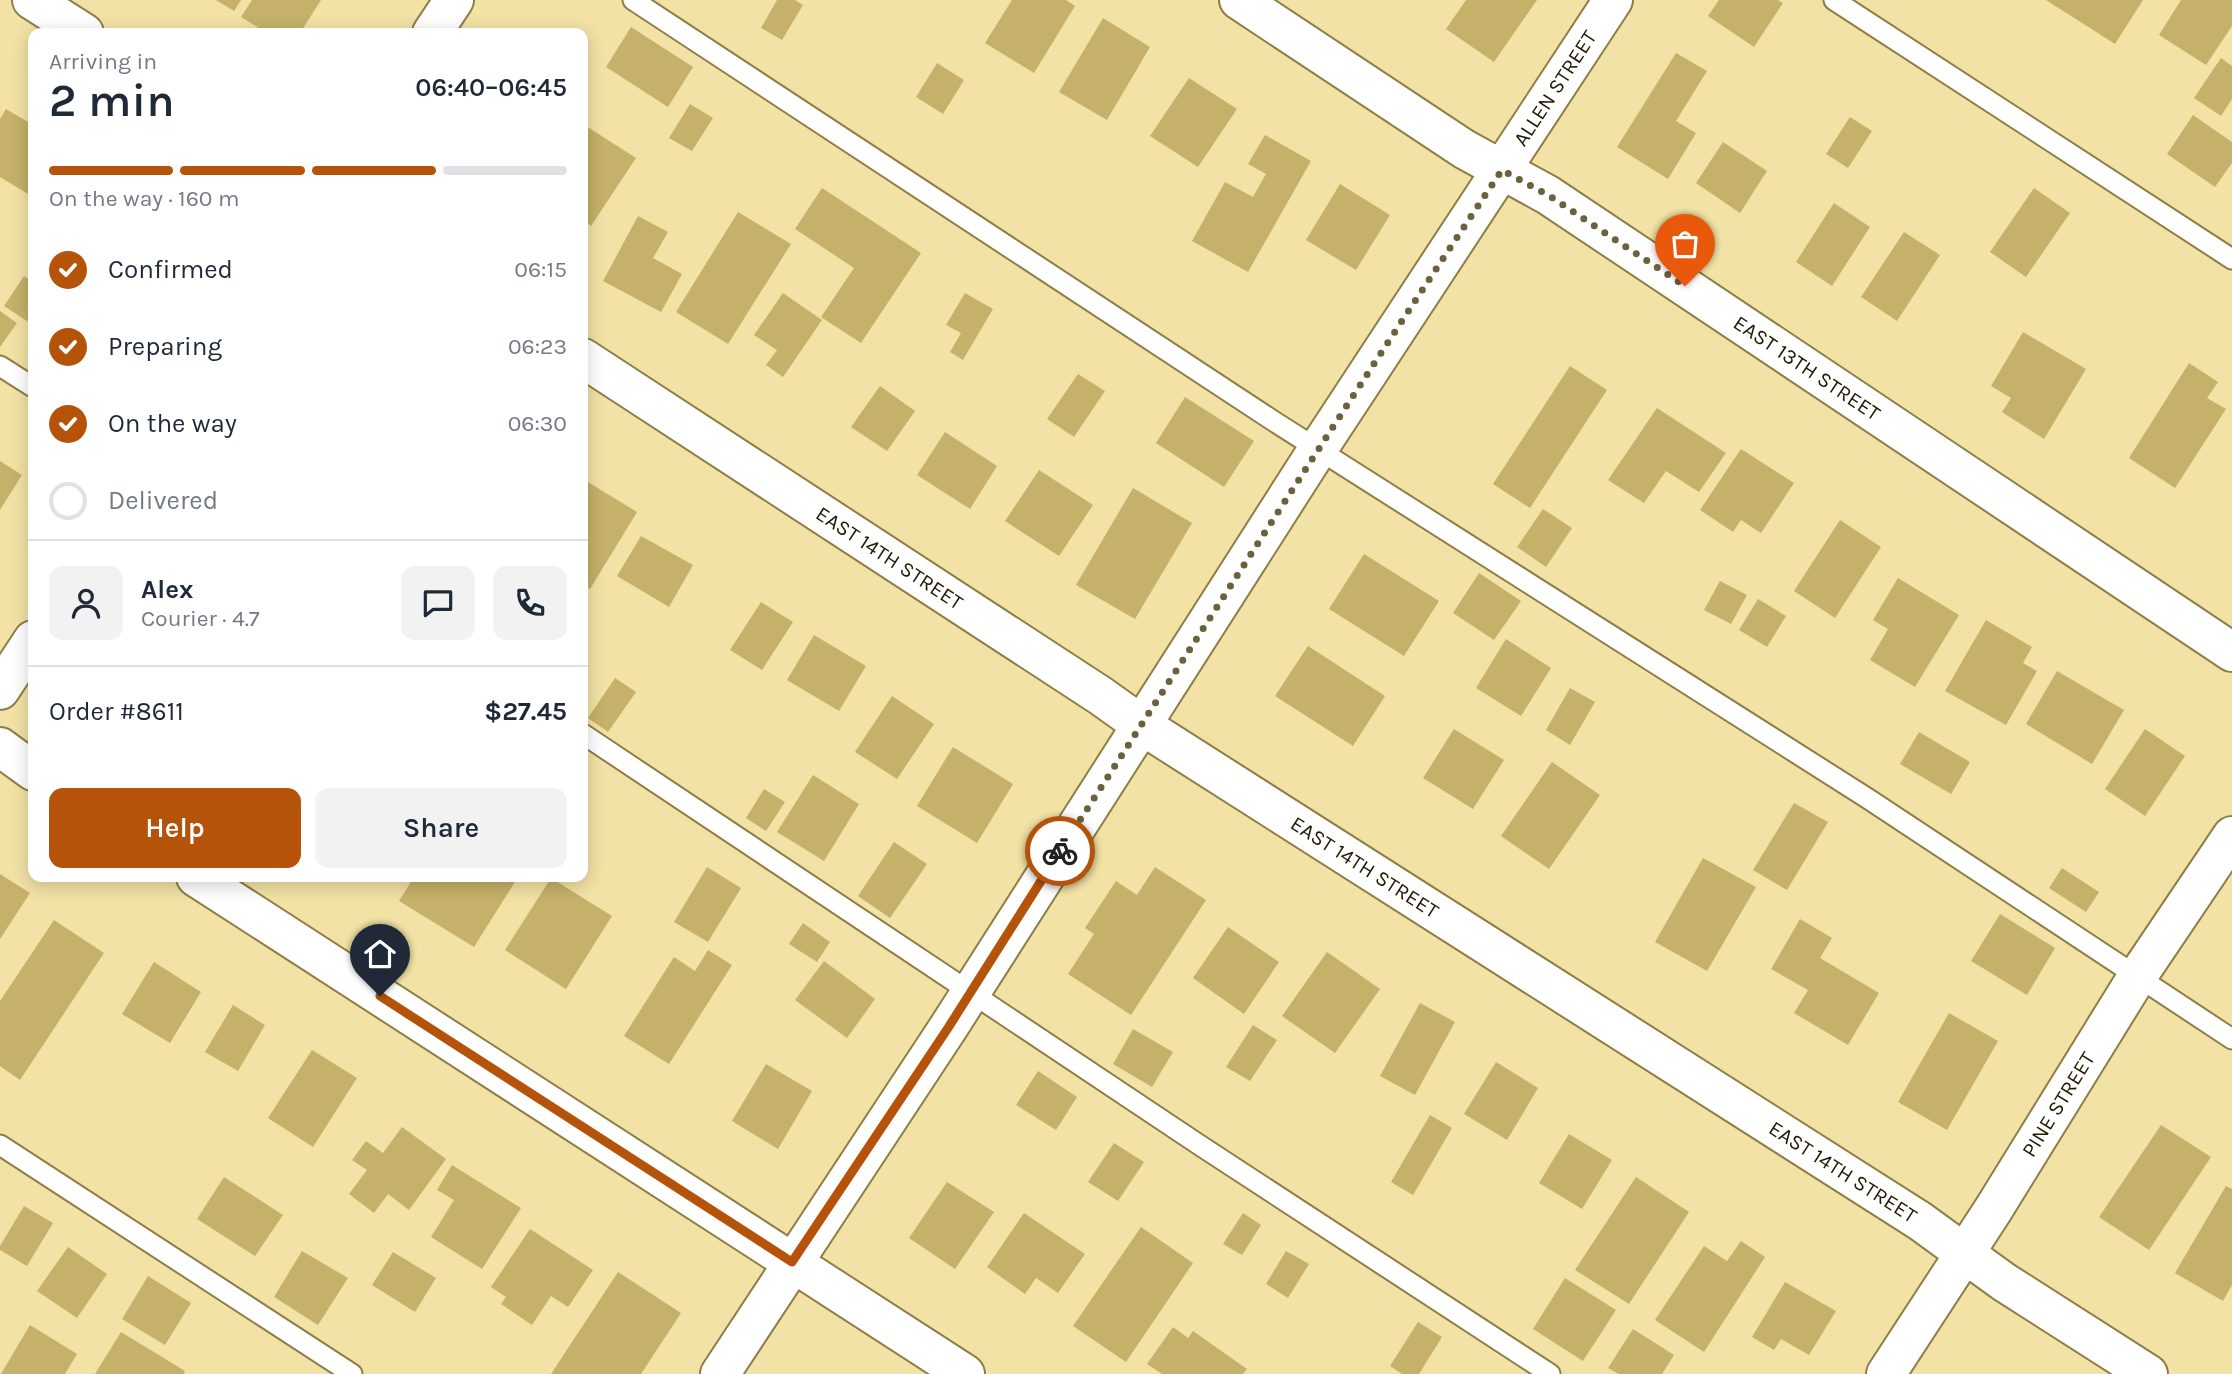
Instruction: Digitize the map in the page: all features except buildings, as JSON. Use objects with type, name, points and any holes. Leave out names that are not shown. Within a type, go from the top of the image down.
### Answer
[{"type":"street","points":[[32,0],[76,28]]},
{"type":"street","points":[[435,28],[454,0]]},
{"type":"street","name":"EAST 13TH STREET","points":[[1239,0],[1453,142],[1548,195],[2232,652]]},
{"type":"street","name":"ALLEN STREET","points":[[720,1374],[1143,726],[1318,449],[1613,0]]},
{"type":"street","name":"EAST 14TH STREET","points":[[588,361],[1143,726],[1908,1213],[1964,1255],[2148,1374]]},
{"type":"street","points":[[0,691],[28,648]]},
{"type":"street","points":[[0,747],[28,767]]},
{"type":"street","name":"PINE STREET","points":[[1886,1374],[1964,1255],[2137,977],[2232,836]]},
{"type":"street","points":[[205,882],[965,1374]]},
{"type":"lane","points":[[633,0],[1318,449],[1867,798],[2232,1039]]},
{"type":"lane","points":[[1834,0],[2232,259]]},
{"type":"lane","points":[[0,366],[28,384]]},
{"type":"lane","points":[[588,737],[1201,1146],[1550,1374]]},
{"type":"lane","points":[[0,1145],[352,1374]]},
{"type":"way so far","points":[[1060,851],[1143,726],[1318,449],[1502,170],[1548,195],[1685,286]]},
{"type":"route","points":[[380,996],[792,1262],[948,1028],[1060,851]]}]
